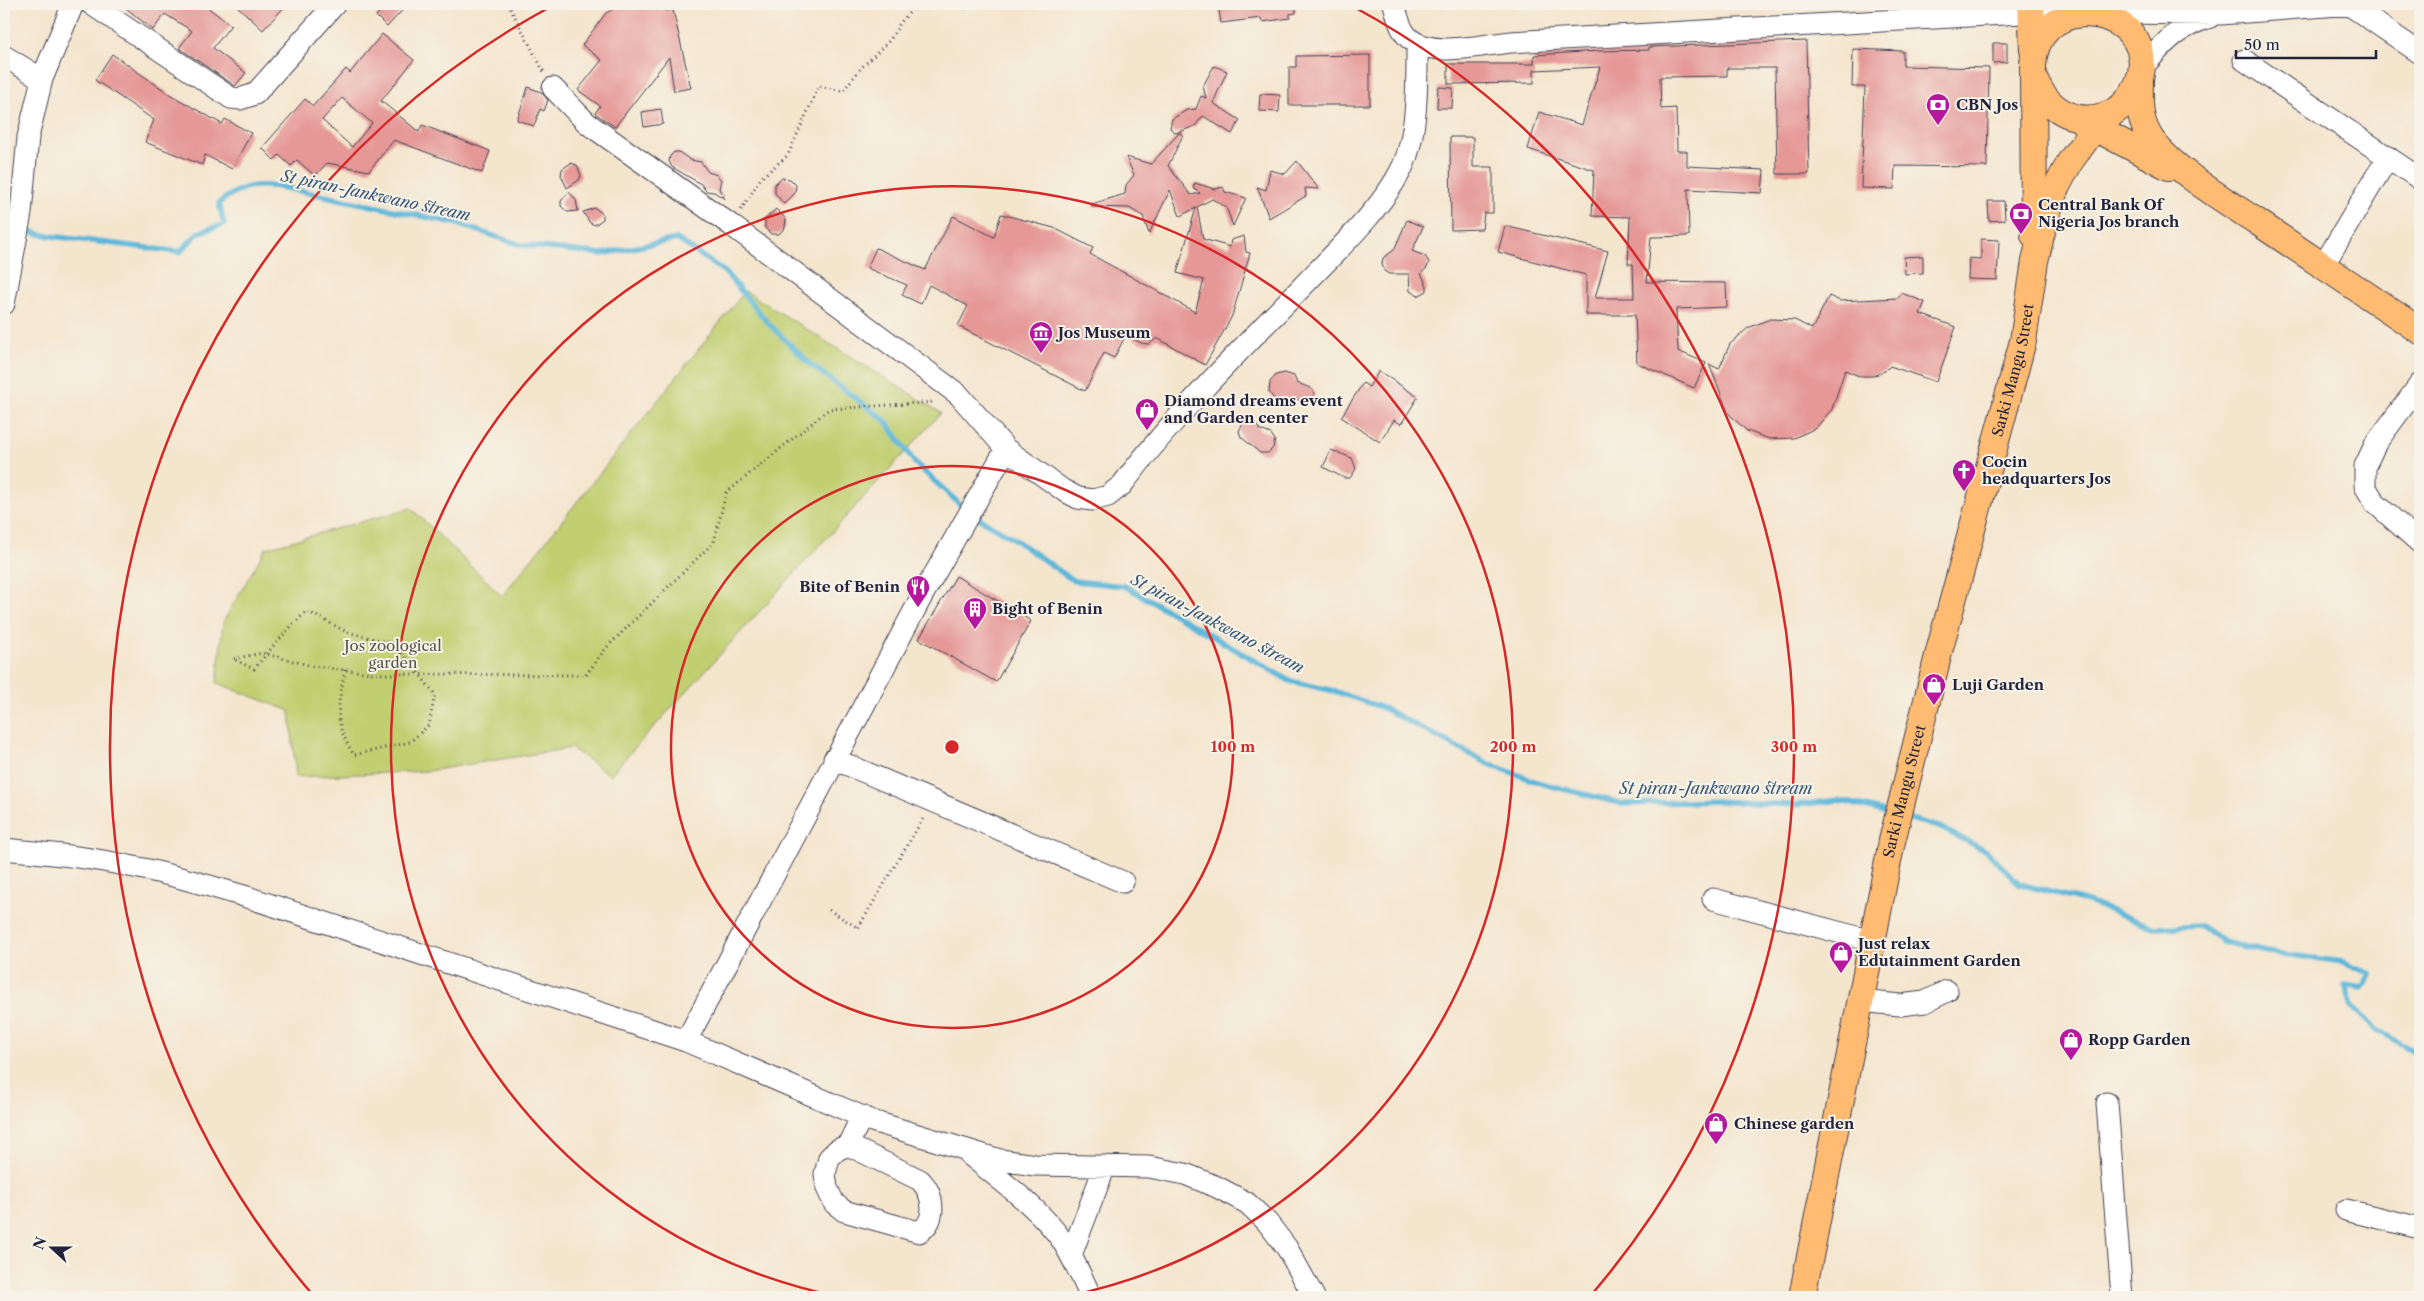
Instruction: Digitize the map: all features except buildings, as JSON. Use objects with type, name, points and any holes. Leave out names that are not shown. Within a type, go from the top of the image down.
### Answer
[{"type":"main road","points":[[2032,8],[2034,66],[2032,216],[2035,261]]},
{"type":"main road","points":[[2195,180],[2160,150],[2148,135],[2140,107],[2141,73],[2137,40],[2126,24],[2090,9],[2062,14],[2045,28],[2034,66],[2047,102],[2195,180],[2420,331]]},
{"type":"main road","points":[[2035,261],[2045,219],[2056,188],[2071,160],[2096,129],[2130,98],[2141,73]]},
{"type":"main road","points":[[2072,116],[2098,117],[2116,110]]},
{"type":"main road","name":"Sarki Mangu Street","points":[[1802,1297],[1892,841],[1940,648],[2023,340],[2035,261]]},
{"type":"street","points":[[4,304],[21,213],[28,137],[42,79],[73,4]]},
{"type":"street","points":[[91,4],[231,98],[240,99],[255,94],[335,4]]},
{"type":"street","points":[[1394,4],[1406,35],[1417,45],[1432,49],[2032,8],[2220,14],[2352,4]]},
{"type":"street","points":[[2348,4],[2420,53]]},
{"type":"street","points":[[2141,73],[2162,44],[2176,32],[2192,23],[2220,14]]},
{"type":"street","points":[[553,88],[588,122],[731,225],[959,395],[1006,450],[1063,490],[1078,498],[1093,500],[1108,496],[1122,486],[1198,394],[1358,228],[1386,192],[1402,168],[1411,142],[1417,45]]},
{"type":"street","points":[[4,56],[42,79]]},
{"type":"street","points":[[2244,60],[2420,179]]},
{"type":"street","points":[[2323,266],[2388,157]]},
{"type":"street","points":[[2420,384],[2376,443],[2364,466],[2365,486],[2375,504],[2420,543]]},
{"type":"street","points":[[686,1041],[922,596],[1006,450]]},
{"type":"street","points":[[834,759],[1123,882]]},
{"type":"street","points":[[4,849],[78,857],[182,878],[253,899],[686,1041],[862,1116],[1000,1160],[1035,1165],[1148,1167],[1185,1174],[1217,1186],[1247,1203],[1268,1222],[1287,1248],[1314,1297]]},
{"type":"street","points":[[1713,899],[1872,941]]},
{"type":"street","points":[[1860,1001],[1900,1005],[1925,1002],[1947,991]]},
{"type":"street","points":[[2107,1103],[2122,1297]]},
{"type":"street","points":[[848,1145],[920,1180],[928,1188],[932,1198],[932,1216],[926,1228],[919,1232],[844,1211],[834,1202],[825,1174],[830,1158],[837,1150],[848,1145],[862,1116]]},
{"type":"street","points":[[962,1148],[1037,1211],[1060,1238],[1071,1255],[1091,1297]]},
{"type":"street","points":[[1071,1255],[1105,1166]]},
{"type":"street","points":[[2346,1210],[2420,1228]]},
{"type":"path","points":[[508,4],[553,88]]},
{"type":"path","points":[[731,225],[761,178],[788,155],[819,86],[843,91],[861,68],[890,40],[900,23],[917,4]]},
{"type":"path","points":[[963,4],[966,9]]},
{"type":"path","points":[[345,670],[337,715],[343,738],[354,755],[410,742],[429,725],[435,694],[419,674],[395,644],[347,632],[306,611],[287,628],[266,654],[254,669],[233,659],[262,653],[266,654],[312,666],[381,674],[419,674],[586,675],[606,648],[714,542],[726,493],[829,409],[878,404],[926,404],[959,395]]},
{"type":"path","points":[[829,910],[858,928],[934,802]]},
{"type":"green space","name":"Jos zoological garden","points":[[745,291],[941,413],[610,775],[571,748],[428,771],[296,777],[290,711],[217,683],[223,622],[266,548],[411,508],[502,596]]},
{"type":"waterway","name":"St piran-Jankwano stream","points":[[23,229],[43,235],[180,252],[198,233],[224,224],[219,203],[241,189],[263,186],[281,187],[455,223],[521,245],[602,254],[677,239],[725,272],[768,323],[810,364],[886,421],[915,463],[966,510]]},
{"type":"waterway","name":"St piran-Jankwano stream","points":[[4,224],[14,227]]},
{"type":"waterway","name":"St piran-Jankwano stream","points":[[973,515],[1011,537],[1074,581],[1125,586],[1290,681],[1334,691],[1383,708],[1489,764],[1540,783],[1623,804],[1716,801],[1795,805],[1839,800],[1892,814]]},
{"type":"waterway","name":"St piran-Jankwano stream","points":[[1903,817],[1939,827],[1986,851],[2020,884],[2091,903],[2155,928],[2200,926],[2224,942],[2267,952],[2344,962],[2371,974],[2362,988],[2345,985],[2352,1007],[2374,1028],[2420,1055]]},
{"type":"place","name":"CBN Jos","points":[[1938,126]]},
{"type":"place","name":"Central Bank Of Nigeria Jos branch","points":[[2021,235]]},
{"type":"place","name":"Jos Museum","points":[[1041,354]]},
{"type":"place","name":"Diamond dreams event and Garden center","points":[[1147,431]]},
{"type":"place","name":"Cocin headquarters Jos","points":[[1964,492]]},
{"type":"place","name":"Bite of Benin","points":[[918,608]]},
{"type":"place","name":"Bight of Benin","points":[[975,630]]},
{"type":"place","name":"Luji Garden","points":[[1934,706]]},
{"type":"place","name":"Just relax Edutainment Garden","points":[[1841,974]]},
{"type":"place","name":"Ropp Garden","points":[[2071,1061]]},
{"type":"place","name":"Chinese garden","points":[[1716,1145]]}]
